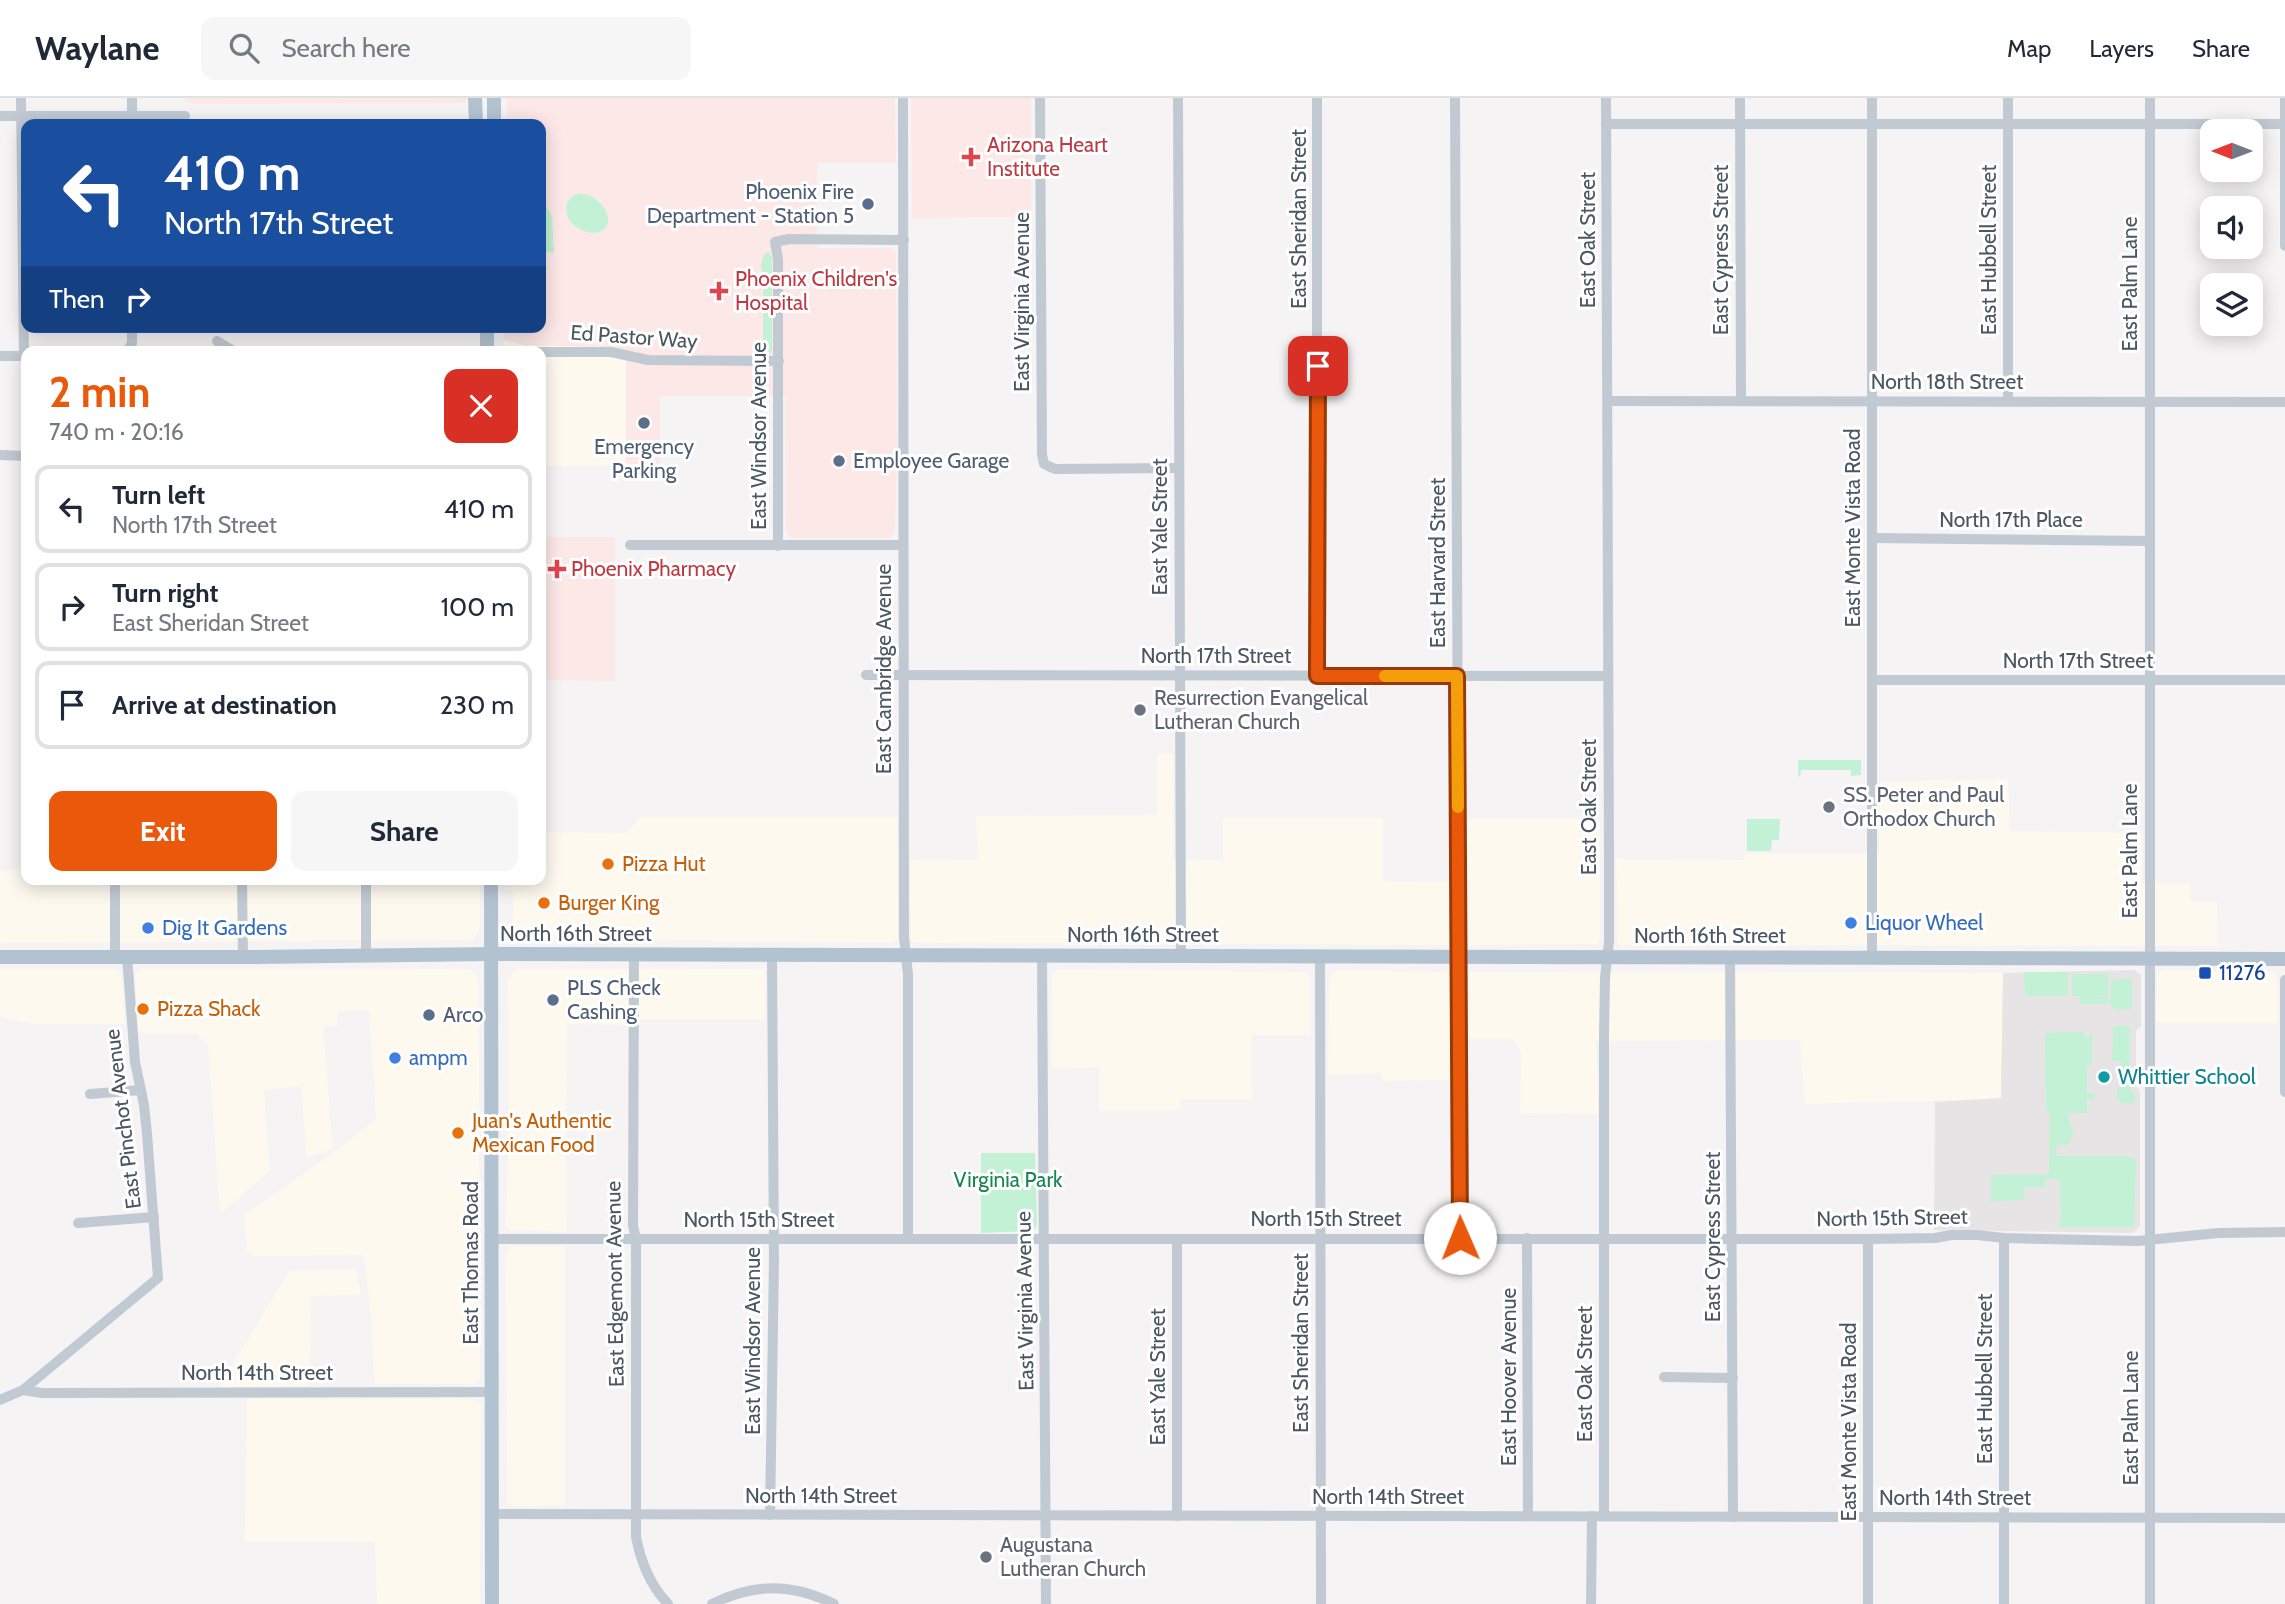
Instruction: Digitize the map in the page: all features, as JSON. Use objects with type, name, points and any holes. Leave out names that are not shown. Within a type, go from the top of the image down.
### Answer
[{"type":"main road","points":[[475,98],[476,119]]},
{"type":"main road","points":[[494,98],[494,119]]},
{"type":"main road","name":"East Thomas Road","points":[[491,885],[492,1604]]},
{"type":"main road","name":"North 16th Street","points":[[0,957],[492,954],[2285,959]]},
{"type":"street","points":[[21,98],[21,119]]},
{"type":"street","points":[[132,98],[132,119]]},
{"type":"street","name":"East Cambridge Avenue","points":[[903,98],[902,545],[904,937],[908,975],[908,1239]]},
{"type":"street","name":"East Virginia Avenue","points":[[1040,98],[1044,464],[1055,469],[1179,467]]},
{"type":"street","name":"East Yale Street","points":[[1178,98],[1181,957]]},
{"type":"street","name":"East Sheridan Street","points":[[1317,98],[1317,676]]},
{"type":"street","name":"East Harvard Street","points":[[1455,98],[1460,1238]]},
{"type":"street","name":"East Oak Street","points":[[1604,1516],[1604,1037],[1609,867],[1606,98]]},
{"type":"street","name":"East Cypress Street","points":[[1740,98],[1741,401]]},
{"type":"street","name":"East Monte Vista Road","points":[[1872,98],[1872,958]]},
{"type":"street","name":"East Hubbell Street","points":[[2008,98],[2008,401]]},
{"type":"street","name":"East Palm Lane","points":[[2150,98],[2151,1604]]},
{"type":"street","points":[[2285,98],[2285,246]]},
{"type":"street","points":[[0,116],[104,119]]},
{"type":"street","points":[[145,119],[185,116]]},
{"type":"street","points":[[1606,124],[2285,124]]},
{"type":"street","name":"East Windsor Avenue","points":[[778,546],[778,259],[775,243],[789,239],[904,240]]},
{"type":"street","points":[[217,341],[225,346]]},
{"type":"street","name":"Ed Pastor Way","points":[[546,351],[611,352],[648,360],[668,361],[779,361]]},
{"type":"street","points":[[0,356],[21,356]]},
{"type":"street","name":"North 18th Street","points":[[1608,401],[2285,402]]},
{"type":"street","points":[[0,456],[21,456]]},
{"type":"street","name":"North 17th Place","points":[[1872,538],[2150,541]]},
{"type":"street","points":[[630,545],[902,545]]},
{"type":"street","name":"North 17th Street","points":[[866,675],[1607,676]]},
{"type":"street","name":"North 17th Street","points":[[1872,680],[2285,680]]},
{"type":"street","name":"East Pinchot Avenue","points":[[23,1390],[158,1278],[145,1114],[121,956],[115,885]]},
{"type":"street","points":[[242,885],[243,957]]},
{"type":"street","points":[[366,885],[366,956]]},
{"type":"street","name":"East Edgemont Avenue","points":[[634,955],[636,1537],[640,1560],[668,1604]]},
{"type":"street","name":"East Windsor Avenue","points":[[770,1515],[772,956]]},
{"type":"street","name":"East Virginia Avenue","points":[[1042,956],[1046,1604]]},
{"type":"street","name":"East Sheridan Street","points":[[1320,956],[1321,1604]]},
{"type":"street","name":"East Cypress Street","points":[[1730,958],[1733,1517]]},
{"type":"street","points":[[2285,980],[2285,1092]]},
{"type":"street","points":[[90,1094],[141,1090]]},
{"type":"street","points":[[78,1223],[154,1217]]},
{"type":"street","name":"North 15th Street","points":[[492,1239],[1868,1239],[1935,1238],[1951,1235],[2150,1240],[2218,1233],[2285,1232]]},
{"type":"street","name":"East Hoover Avenue","points":[[1527,1238],[1528,1516]]},
{"type":"street","name":"East Hubbell Street","points":[[2004,1238],[2004,1604]]},
{"type":"street","name":"East Yale Street","points":[[1177,1239],[1177,1516]]},
{"type":"street","name":"East Monte Vista Road","points":[[1868,1239],[1868,1604]]},
{"type":"street","points":[[1664,1377],[1733,1378]]},
{"type":"street","points":[[0,1400],[23,1390]]},
{"type":"street","name":"North 14th Street","points":[[23,1390],[42,1393],[492,1392]]},
{"type":"street","name":"North 14th Street","points":[[491,1514],[2285,1518]]},
{"type":"street","points":[[1591,1604],[1592,1516]]},
{"type":"street","points":[[712,1604],[754,1590],[781,1587],[813,1594],[834,1604]]},
{"type":"shaded area","points":[[186,98],[466,98],[466,103],[193,104],[186,101]]},
{"type":"shaded area","name":"Phoenix Children's Hospital","points":[[507,98],[895,98],[896,163],[817,163],[817,248],[891,248],[896,254],[897,455],[895,531],[890,538],[789,536],[786,530],[785,396],[660,396],[660,465],[626,465],[626,350],[609,347],[524,345],[504,340],[503,333],[546,333],[546,119],[507,119]]},
{"type":"shaded area","name":"Arizona Heart Institute","points":[[911,98],[1031,98],[1031,217],[912,218]]},
{"type":"shaded area","points":[[504,340],[524,345],[609,347],[627,350],[627,465],[546,466],[546,346],[504,346]]},
{"type":"shaded area","points":[[546,537],[615,537],[615,681],[546,680]]},
{"type":"shaded area","points":[[1157,754],[1173,754],[1173,860],[1223,861],[1223,818],[1383,818],[1383,881],[1463,882],[1463,819],[1600,819],[1600,940],[1596,944],[1476,945],[911,942],[910,860],[978,859],[976,816],[1157,815]]},
{"type":"shaded area","points":[[2008,779],[2010,831],[2142,833],[2142,883],[2190,884],[2191,902],[2217,902],[2218,946],[1620,945],[1618,942],[1616,859],[1744,860],[1743,854],[1879,853],[1880,782]]},
{"type":"shaded area","points":[[640,817],[898,817],[898,939],[893,943],[516,937],[513,932],[510,885],[546,885],[546,832],[626,833]]},
{"type":"shaded area","points":[[21,869],[21,885],[480,885],[480,927],[475,937],[468,940],[0,943],[0,870]]},
{"type":"shaded area","points":[[0,969],[118,969],[121,973],[125,1024],[34,1024],[0,1017]]},
{"type":"shaded area","points":[[140,969],[471,969],[479,980],[480,1380],[473,1384],[374,1384],[371,1315],[364,1255],[254,1256],[246,1249],[244,1215],[337,1150],[376,1119],[369,1010],[338,1011],[338,1026],[323,1027],[333,1149],[307,1158],[301,1086],[264,1090],[270,1171],[220,1214],[208,1044],[197,1034],[138,1033],[135,974]]},
{"type":"shaded area","points":[[516,969],[765,969],[765,1019],[640,1019],[625,1025],[567,1024],[566,1232],[510,1230],[506,1225],[509,1118],[508,980]]},
{"type":"shaded area","points":[[1057,969],[1304,972],[1310,976],[1311,1035],[1251,1035],[1252,1099],[1181,1099],[1180,1110],[1099,1110],[1099,1067],[1051,1068],[1052,975]]},
{"type":"shaded area","points":[[1335,970],[1445,972],[1451,977],[1451,1080],[1382,1081],[1382,1073],[1328,1075],[1329,978]]},
{"type":"shaded area","name":"Whittier School","points":[[2135,970],[2141,975],[2141,1026],[2136,1031],[2136,1086],[2140,1091],[2140,1226],[2133,1233],[1934,1230],[1935,1102],[2001,1098],[2003,973]]},
{"type":"shaded area","points":[[2164,970],[2272,971],[2277,977],[2278,1023],[2156,1023],[2157,974]]},
{"type":"shaded area","points":[[1472,972],[2003,973],[2001,1099],[1805,1104],[1800,1040],[1596,1041],[1598,1114],[1520,1113],[1521,1051],[1512,1039],[1468,1039],[1467,979]]},
{"type":"shaded area","points":[[565,1246],[565,1506],[513,1506],[507,1499],[506,1253],[510,1247]]},
{"type":"shaded area","points":[[356,1269],[361,1295],[311,1296],[309,1386],[219,1387],[289,1271]]},
{"type":"shaded area","points":[[246,1399],[471,1399],[479,1402],[480,1604],[377,1604],[375,1542],[245,1541]]},
{"type":"green space","points":[[577,194],[586,194],[598,201],[605,210],[607,226],[595,233],[587,232],[569,220],[567,205]]},
{"type":"green space","points":[[546,207],[552,216],[554,253],[546,252]]},
{"type":"green space","points":[[769,252],[772,257],[772,351],[767,356],[763,352],[761,264],[765,253]]},
{"type":"green space","points":[[1798,760],[1861,760],[1861,775],[1851,776],[1851,770],[1801,770],[1800,777]]},
{"type":"green space","points":[[1747,819],[1780,819],[1779,840],[1772,840],[1771,851],[1747,851]]},
{"type":"green space","points":[[2024,972],[2068,972],[2068,996],[2025,996]]},
{"type":"green space","points":[[2072,974],[2108,974],[2108,996],[2082,996],[2108,997],[2108,1004],[2079,1004],[2080,996],[2072,996]]},
{"type":"green space","points":[[2132,978],[2132,1009],[2117,1010],[2110,1005],[2111,980]]},
{"type":"green space","points":[[2127,1024],[2130,1028],[2130,1091],[2135,1094],[2135,1103],[2121,1103],[2117,1100],[2117,1089],[2121,1088],[2121,1061],[2112,1061],[2113,1026]]},
{"type":"green space","points":[[2084,1032],[2085,1037],[2090,1037],[2092,1033],[2092,1065],[2087,1065],[2087,1093],[2095,1094],[2095,1099],[2087,1099],[2087,1113],[2067,1113],[2073,1134],[2068,1145],[2057,1145],[2056,1156],[2127,1156],[2136,1160],[2134,1227],[2058,1227],[2058,1223],[2061,1223],[2060,1179],[2045,1179],[2045,1187],[2024,1187],[2024,1199],[1991,1202],[1991,1175],[2049,1174],[2050,1112],[2046,1111],[2045,1033]]},
{"type":"green space","name":"Virginia Park","points":[[981,1153],[1035,1153],[1037,1226],[1033,1231],[981,1233]]},
{"type":"slow traffic","points":[[1385,676],[1457,676],[1458,807]]},
{"type":"place","name":"Arizona Heart Institute","points":[[971,157]]},
{"type":"place","name":"Phoenix Fire Department - Station 5","points":[[868,204]]},
{"type":"place","name":"Phoenix Children's Hospital","points":[[719,291]]},
{"type":"place","name":"Emergency Parking","points":[[644,423]]},
{"type":"place","name":"Employee Garage","points":[[839,461]]},
{"type":"place","name":"Phoenix Pharmacy","points":[[557,569]]},
{"type":"place","name":"Resurrection Evangelical Lutheran Church","points":[[1140,710]]},
{"type":"place","name":"SS. Peter and Paul Orthodox Church","points":[[1829,807]]},
{"type":"place","name":"Pizza Hut","points":[[608,864]]},
{"type":"place","name":"Burger King","points":[[544,903]]},
{"type":"place","name":"Liquor Wheel","points":[[1851,923]]},
{"type":"place","name":"Dig It Gardens","points":[[148,928]]},
{"type":"place","name":"11276","points":[[2205,973]]},
{"type":"place","name":"PLS Check Cashing","points":[[553,1000]]},
{"type":"place","name":"Pizza Shack","points":[[143,1009]]},
{"type":"place","name":"Arco","points":[[429,1015]]},
{"type":"place","name":"ampm","points":[[395,1058]]},
{"type":"place","name":"Whittier School","points":[[2104,1077]]},
{"type":"place","name":"Juan's Authentic Mexican Food","points":[[458,1133]]},
{"type":"place","name":"Augustana Lutheran Church","points":[[986,1557]]},
{"type":"route","points":[[1318,366],[1317,676],[1457,676],[1460,1238]]}]
